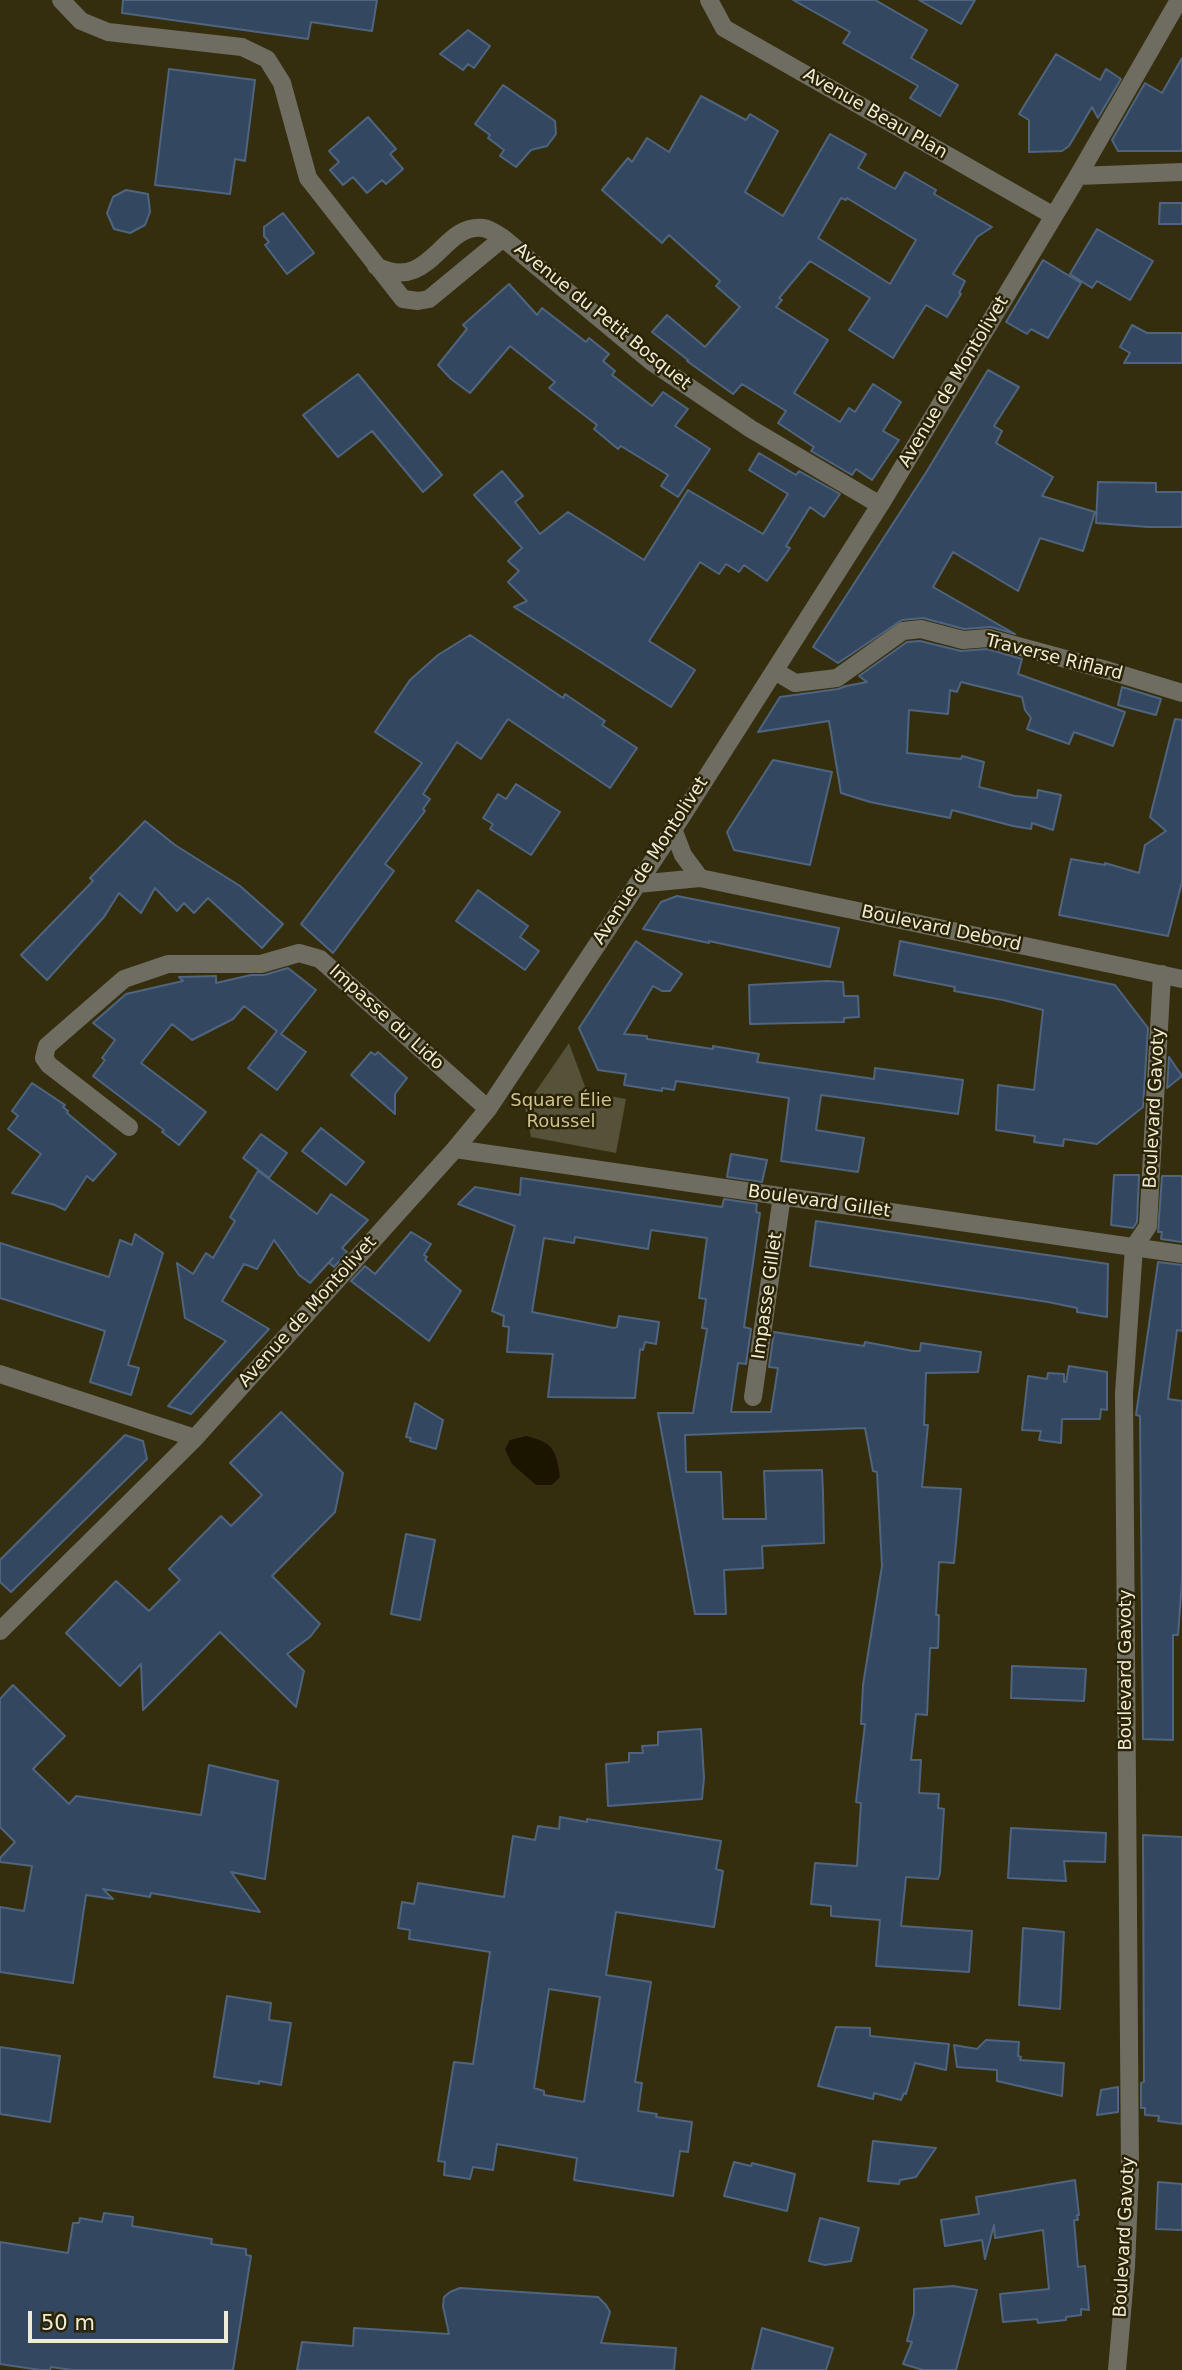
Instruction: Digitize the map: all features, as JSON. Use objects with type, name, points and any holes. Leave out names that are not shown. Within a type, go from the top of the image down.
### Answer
[{"type":"street","name":"Avenue du Petit Bosquet","points":[[61,0],[81,20],[108,32],[242,47],[267,59],[282,83],[308,178],[403,299],[429,299],[503,238]]},
{"type":"street","name":"Avenue Beau Plan","points":[[709,0],[724,28],[1054,216]]},
{"type":"street","name":"Avenue de Montolivet","points":[[0,1631],[195,1438],[488,1110],[673,829],[880,505],[1078,176],[1180,0]]},
{"type":"street","points":[[1078,176],[1182,172]]},
{"type":"street","name":"Avenue du Petit Bosquet","points":[[376,266],[389,273],[405,274],[420,266],[462,233],[475,228],[486,228],[503,238],[652,362],[751,429],[880,505]]},
{"type":"street","name":"Traverse Riflard","points":[[775,671],[795,683],[837,678],[903,631],[921,629],[963,640],[988,638],[1182,693]]},
{"type":"street","points":[[673,829],[683,855],[700,878]]},
{"type":"street","name":"Boulevard Debord","points":[[637,884],[700,878],[1182,979]]},
{"type":"street","name":"Impasse du Lido","points":[[129,1127],[50,1065],[44,1058],[47,1046],[124,979],[168,964],[261,964],[299,953],[320,958],[488,1110]]},
{"type":"street","name":"Boulevard Gavoty","points":[[1117,2370],[1126,2266],[1130,2171],[1124,1393],[1134,1247],[1148,1226],[1162,974]]},
{"type":"street","name":"Boulevard Gillet","points":[[455,1149],[1182,1254]]},
{"type":"street","name":"Impasse Gillet","points":[[753,1396],[782,1196]]},
{"type":"street","points":[[0,1374],[195,1438]]},
{"type":"green space","name":"Square Élie Roussel","points":[[569,1043],[587,1092],[626,1099],[616,1153],[531,1137],[525,1107]]},
{"type":"shaded area","points":[[526,1436],[548,1444],[555,1454],[560,1477],[552,1485],[536,1485],[512,1464],[505,1449],[510,1440]]},
{"type":"building","points":[[123,0],[377,0],[372,31],[311,22],[308,39],[122,13]]},
{"type":"building","points":[[793,0],[875,0],[927,30],[911,58],[958,85],[940,116],[910,98],[918,86],[843,43],[850,32]]},
{"type":"building","points":[[919,0],[975,0],[961,24]]},
{"type":"building","points":[[468,30],[490,46],[474,68],[468,64],[463,70],[440,54]]},
{"type":"building","points":[[1056,54],[1100,80],[1106,69],[1121,79],[1098,118],[1092,107],[1069,146],[1062,151],[1029,152],[1029,120],[1019,114]]},
{"type":"building","points":[[1182,58],[1182,151],[1118,151],[1112,140],[1145,83],[1162,93]]},
{"type":"building","points":[[169,69],[255,80],[245,161],[235,159],[230,194],[155,185]]},
{"type":"building","points":[[503,85],[555,121],[556,134],[547,146],[531,150],[516,167],[500,156],[504,150],[475,124]]},
{"type":"building","points":[[701,96],[746,120],[750,114],[778,131],[745,192],[783,216],[830,134],[866,154],[858,168],[895,189],[905,172],[936,190],[934,194],[992,227],[977,237],[953,274],[965,281],[959,293],[961,294],[947,317],[926,305],[893,358],[849,330],[870,298],[810,261],[779,298],[782,300],[776,307],[828,340],[794,393],[840,422],[849,408],[855,412],[873,384],[901,402],[883,431],[899,440],[872,480],[856,469],[852,475],[811,451],[814,447],[778,423],[786,411],[742,384],[733,394],[652,332],[667,315],[705,347],[740,307],[716,286],[720,281],[669,235],[662,243],[602,190],[628,158],[632,162],[647,138],[669,152]],"holes":[[[841,198],[847,198],[916,240],[890,284],[818,238]]]},
{"type":"building","points":[[368,117],[396,149],[390,154],[403,169],[386,184],[382,180],[367,193],[353,177],[343,185],[330,170],[339,162],[329,151]]},
{"type":"building","points":[[126,190],[148,194],[150,212],[145,225],[130,233],[114,229],[107,213],[113,197]]},
{"type":"building","points":[[1160,203],[1182,203],[1182,224],[1159,224]]},
{"type":"building","points":[[283,213],[314,253],[287,274],[265,245],[269,242],[264,236],[264,227]]},
{"type":"building","points":[[1097,229],[1153,261],[1130,300],[1097,281],[1092,288],[1070,274]]},
{"type":"building","points":[[1043,260],[1081,283],[1048,338],[1031,329],[1027,334],[1006,322]]},
{"type":"building","points":[[509,284],[537,315],[542,308],[586,342],[589,338],[609,354],[603,361],[615,371],[612,375],[652,406],[663,392],[688,409],[675,426],[710,449],[678,497],[661,486],[668,475],[621,446],[618,449],[594,429],[597,425],[549,388],[555,382],[510,346],[470,393],[438,365],[467,329],[463,325]]},
{"type":"building","points":[[1132,325],[1147,333],[1182,333],[1182,363],[1124,363],[1130,353],[1120,347]]},
{"type":"building","points":[[988,370],[1019,387],[994,426],[1002,431],[996,443],[1053,477],[1042,496],[1095,512],[1083,551],[1040,538],[1018,591],[953,552],[933,587],[1015,634],[991,627],[964,629],[923,618],[902,620],[838,663],[813,647],[927,471]]},
{"type":"building","points":[[358,374],[442,475],[423,492],[372,431],[338,457],[303,415]]},
{"type":"building","points":[[759,453],[796,475],[799,471],[840,494],[824,517],[810,507],[786,546],[790,548],[767,581],[744,565],[739,572],[726,564],[719,574],[700,562],[649,641],[695,670],[671,707],[514,607],[527,601],[508,582],[519,571],[508,561],[522,548],[474,495],[502,471],[523,496],[515,502],[540,534],[568,512],[644,560],[688,490],[763,534],[788,494],[749,470]]},
{"type":"building","points":[[1098,482],[1156,483],[1156,492],[1182,492],[1182,527],[1096,523]]},
{"type":"building","points":[[470,635],[563,698],[565,694],[605,721],[602,725],[637,748],[610,788],[508,719],[481,759],[457,742],[423,794],[430,799],[423,809],[425,811],[385,864],[394,871],[333,953],[301,924],[422,763],[375,732],[410,680],[438,655]]},
{"type":"building","points":[[920,641],[961,651],[987,649],[1022,659],[1018,674],[1125,712],[1113,746],[1074,732],[1069,744],[1027,729],[1031,718],[1025,710],[1022,697],[961,682],[957,692],[950,690],[948,714],[909,710],[907,753],[961,759],[962,756],[984,762],[979,787],[1015,796],[1037,798],[1038,790],[1061,795],[1053,830],[1032,823],[1031,829],[1013,826],[952,810],[950,818],[870,802],[841,793],[829,721],[758,732],[780,697],[867,682],[859,676],[907,642]]},
{"type":"building","points":[[1122,687],[1161,699],[1156,715],[1118,705]]},
{"type":"building","points":[[1175,719],[1182,720],[1182,882],[1168,936],[1059,915],[1071,859],[1105,863],[1139,873],[1145,845],[1166,831],[1150,817]]},
{"type":"building","points":[[773,760],[832,772],[810,865],[734,850],[727,832]]},
{"type":"building","points":[[516,784],[560,812],[531,855],[490,829],[493,824],[483,818],[498,794],[506,799]]},
{"type":"building","points":[[145,821],[175,845],[240,886],[283,924],[262,948],[208,898],[194,913],[184,903],[177,911],[155,888],[141,913],[119,893],[104,917],[47,980],[21,955],[93,881],[90,878]]},
{"type":"building","points":[[478,890],[528,926],[520,937],[539,951],[525,970],[456,921]]},
{"type":"building","points":[[677,896],[839,928],[830,967],[643,929],[661,902]]},
{"type":"building","points":[[636,941],[682,974],[670,991],[662,991],[653,986],[624,1034],[759,1054],[757,1062],[874,1079],[875,1068],[963,1080],[958,1114],[821,1095],[816,1130],[864,1138],[858,1172],[781,1161],[789,1098],[676,1081],[674,1090],[662,1088],[662,1091],[624,1085],[626,1074],[598,1070],[579,1028]]},
{"type":"building","points":[[900,941],[1115,985],[1148,1028],[1143,1107],[1097,1144],[1064,1139],[1063,1146],[1034,1142],[1035,1136],[996,1130],[998,1085],[1034,1090],[1043,1010],[954,991],[955,987],[894,975]]},
{"type":"building","points":[[288,968],[316,990],[281,1034],[306,1052],[277,1090],[248,1068],[277,1031],[244,1006],[233,1019],[192,1040],[172,1024],[141,1063],[206,1112],[179,1145],[162,1132],[164,1130],[93,1076],[115,1040],[93,1023],[126,994],[183,981],[179,977],[216,976],[216,983]]},
{"type":"building","points":[[843,982],[844,996],[858,996],[859,1017],[844,1018],[844,1022],[750,1024],[749,985]]},
{"type":"building","points":[[371,1052],[375,1055],[378,1052],[407,1078],[395,1094],[395,1114],[351,1075]]},
{"type":"building","points":[[1169,1057],[1182,1076],[1167,1088]]},
{"type":"building","points":[[32,1083],[65,1105],[63,1107],[67,1113],[116,1154],[93,1181],[87,1176],[65,1210],[12,1193],[41,1154],[8,1129],[18,1116],[12,1111]]},
{"type":"building","points":[[321,1128],[364,1162],[346,1185],[302,1151]]},
{"type":"building","points":[[261,1134],[287,1153],[269,1178],[243,1158]]},
{"type":"building","points":[[731,1154],[767,1160],[762,1182],[727,1177]]},
{"type":"building","points":[[258,1171],[317,1214],[331,1194],[368,1220],[342,1248],[347,1252],[334,1267],[329,1263],[333,1258],[310,1283],[299,1275],[274,1240],[257,1269],[244,1264],[222,1301],[269,1329],[191,1414],[168,1406],[226,1341],[185,1318],[177,1263],[193,1274],[206,1253],[213,1258],[235,1221],[230,1217]]},
{"type":"building","points":[[1114,1175],[1139,1175],[1137,1222],[1133,1228],[1111,1225]]},
{"type":"building","points":[[1162,1176],[1182,1176],[1182,1242],[1161,1239],[1162,1232],[1158,1232]]},
{"type":"building","points":[[521,1178],[722,1207],[724,1199],[757,1204],[756,1212],[760,1213],[744,1327],[751,1329],[746,1364],[738,1363],[731,1412],[771,1412],[778,1368],[769,1367],[774,1332],[864,1346],[865,1342],[913,1351],[920,1351],[921,1343],[981,1352],[978,1372],[926,1373],[924,1425],[928,1425],[922,1487],[961,1489],[954,1563],[939,1562],[936,1615],[939,1615],[938,1648],[930,1648],[927,1715],[916,1714],[911,1760],[921,1760],[919,1793],[939,1794],[938,1808],[944,1809],[940,1873],[938,1879],[906,1877],[901,1926],[972,1931],[969,1972],[876,1966],[880,1920],[831,1916],[831,1906],[811,1904],[815,1863],[857,1866],[861,1803],[856,1802],[865,1724],[861,1724],[863,1685],[882,1566],[877,1472],[873,1471],[865,1428],[685,1435],[686,1472],[721,1472],[723,1519],[766,1519],[764,1471],[822,1470],[824,1543],[762,1546],[763,1568],[724,1570],[726,1614],[695,1614],[658,1413],[693,1413],[707,1329],[702,1328],[706,1299],[699,1298],[707,1238],[651,1230],[648,1249],[575,1237],[574,1243],[544,1238],[532,1312],[614,1328],[617,1327],[619,1316],[659,1322],[656,1344],[645,1342],[643,1350],[640,1349],[635,1398],[548,1397],[553,1354],[507,1352],[509,1327],[503,1326],[504,1316],[492,1311],[515,1226],[458,1204],[475,1187],[520,1195]]},
{"type":"building","points":[[816,1221],[1108,1264],[1107,1317],[1077,1312],[1077,1308],[1048,1302],[810,1266]]},
{"type":"building","points":[[411,1232],[431,1244],[424,1255],[427,1257],[425,1260],[461,1291],[429,1341],[351,1281],[365,1266],[375,1274]]},
{"type":"building","points":[[135,1234],[163,1253],[128,1365],[139,1368],[131,1395],[90,1382],[105,1331],[0,1298],[0,1243],[109,1277],[120,1240],[132,1245]]},
{"type":"building","points":[[1158,1262],[1182,1265],[1182,1331],[1177,1330],[1168,1399],[1182,1401],[1182,1581],[1178,1635],[1173,1635],[1173,1740],[1143,1739],[1140,1416],[1136,1415]]},
{"type":"building","points":[[1069,1366],[1107,1372],[1107,1410],[1101,1409],[1100,1419],[1062,1419],[1061,1443],[1039,1440],[1041,1431],[1022,1430],[1028,1376],[1047,1379],[1048,1373],[1064,1374],[1066,1382]]},
{"type":"building","points":[[415,1403],[443,1420],[436,1449],[410,1441],[411,1438],[406,1437]]},
{"type":"building","points":[[281,1412],[343,1473],[335,1512],[272,1576],[320,1624],[310,1637],[287,1654],[304,1671],[296,1707],[220,1632],[143,1710],[141,1664],[120,1686],[66,1633],[116,1581],[149,1611],[180,1580],[169,1569],[221,1516],[231,1526],[262,1495],[230,1463]]},
{"type":"building","points":[[125,1435],[143,1441],[147,1459],[11,1592],[0,1582],[0,1560]]},
{"type":"building","points":[[406,1534],[435,1540],[420,1620],[391,1614]]},
{"type":"building","points":[[1012,1666],[1086,1669],[1084,1701],[1011,1698]]},
{"type":"building","points":[[13,1685],[65,1736],[33,1769],[69,1804],[76,1796],[201,1815],[209,1765],[278,1781],[265,1879],[231,1872],[260,1912],[151,1893],[150,1897],[103,1889],[113,1899],[86,1895],[73,1983],[0,1972],[0,1907],[24,1911],[32,1866],[0,1862],[0,1858],[15,1842],[0,1827],[0,1699]]},
{"type":"building","points":[[701,1729],[704,1778],[702,1799],[608,1806],[606,1764],[629,1762],[629,1753],[643,1753],[642,1746],[658,1745],[658,1732]]},
{"type":"building","points":[[560,1817],[587,1822],[587,1819],[721,1841],[716,1869],[723,1871],[714,1927],[616,1912],[606,1975],[651,1982],[635,2082],[642,2083],[638,2111],[657,2114],[656,2117],[692,2122],[688,2152],[680,2151],[673,2196],[574,2180],[577,2158],[497,2144],[493,2170],[473,2167],[470,2179],[444,2175],[445,2162],[438,2161],[454,2062],[473,2064],[490,1952],[409,1939],[410,1930],[398,1928],[402,1902],[414,1904],[418,1883],[504,1897],[513,1836],[535,1840],[538,1826],[559,1829]],"holes":[[[549,1989],[600,1997],[584,2102],[544,2095],[544,2091],[534,2088]]]},
{"type":"building","points":[[1011,1828],[1106,1833],[1105,1862],[1064,1861],[1066,1881],[1008,1878]]},
{"type":"building","points":[[1143,1835],[1182,1837],[1182,2124],[1158,2121],[1159,2116],[1145,2115],[1145,2108],[1141,2108],[1141,2083],[1144,2082]]},
{"type":"building","points":[[1023,1928],[1064,1932],[1060,2009],[1019,2005]]},
{"type":"building","points":[[227,1996],[271,2003],[269,2020],[291,2023],[281,2085],[214,2077]]},
{"type":"building","points":[[836,2027],[870,2028],[870,2036],[949,2044],[946,2070],[915,2063],[906,2094],[904,2093],[901,2100],[874,2093],[873,2099],[818,2086]]},
{"type":"building","points":[[986,2040],[1019,2042],[1020,2060],[1064,2063],[1062,2096],[997,2081],[997,2070],[957,2067],[954,2045],[977,2049]]},
{"type":"building","points":[[0,2047],[60,2056],[50,2122],[0,2114]]},
{"type":"building","points":[[1118,2087],[1118,2112],[1097,2115],[1101,2090]]},
{"type":"building","points":[[873,2141],[936,2148],[916,2177],[900,2180],[899,2184],[868,2181]]},
{"type":"building","points":[[734,2162],[751,2166],[752,2163],[795,2174],[787,2211],[724,2196]]},
{"type":"building","points":[[1075,2180],[1079,2215],[1078,2220],[1074,2220],[1078,2267],[1085,2266],[1089,2310],[1081,2309],[1081,2315],[1066,2317],[1066,2320],[1038,2323],[1037,2319],[1003,2322],[1000,2294],[1049,2289],[1043,2230],[995,2238],[994,2225],[985,2259],[982,2240],[945,2246],[941,2220],[979,2214],[976,2197]]},
{"type":"building","points":[[1158,2182],[1182,2184],[1182,2230],[1156,2229]]},
{"type":"building","points":[[104,2213],[133,2217],[132,2226],[212,2239],[211,2244],[246,2249],[246,2255],[251,2256],[233,2370],[72,2370],[51,2367],[50,2370],[40,2370],[0,2364],[0,2242],[68,2253],[73,2223],[79,2223],[80,2218],[102,2222]]},
{"type":"building","points":[[820,2218],[859,2228],[851,2261],[825,2265],[809,2261]]},
{"type":"building","points":[[953,2286],[977,2290],[956,2370],[923,2370],[903,2364],[912,2342],[907,2341],[914,2314],[914,2289]]},
{"type":"building","points":[[460,2288],[598,2297],[610,2312],[601,2343],[676,2348],[674,2370],[297,2370],[302,2342],[353,2346],[354,2328],[449,2334],[443,2306],[444,2297]]},
{"type":"building","points":[[762,2328],[833,2348],[826,2370],[752,2370]]}]
